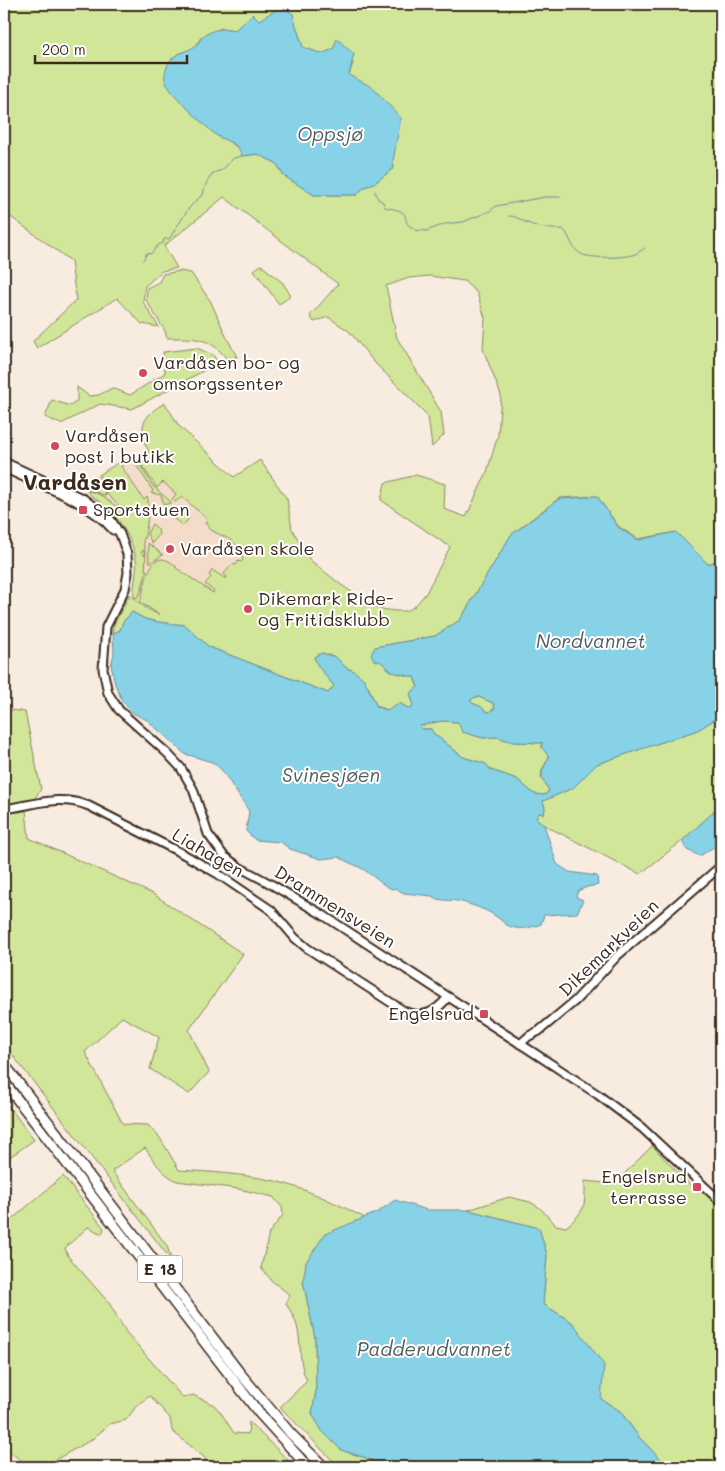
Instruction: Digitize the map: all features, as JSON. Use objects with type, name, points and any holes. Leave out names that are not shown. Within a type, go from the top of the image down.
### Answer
[{"type":"highway","name":"E 18","points":[[4,1064],[240,1372],[290,1434],[324,1467]]},
{"type":"highway","name":"E 18","points":[[4,1082],[259,1413],[308,1467]]},
{"type":"main road","name":"Drammensveien","points":[[4,462],[74,493],[94,505],[111,520],[122,540],[127,559],[127,582],[108,621],[104,644],[104,678],[108,693],[115,706],[128,720],[167,753],[181,768],[193,789],[208,834],[219,850],[230,861],[323,915],[626,1115],[656,1140],[721,1202]]},
{"type":"main road","points":[[4,468],[95,513],[122,540]]},
{"type":"main road","name":"Liahagen","points":[[4,809],[54,800],[74,801],[89,806],[179,851],[218,874],[271,910],[294,938],[307,948],[404,1011],[416,1015],[429,1014],[441,1005],[448,996]]},
{"type":"main road","name":"Dikemarkveien","points":[[520,1044],[575,1001],[618,955],[646,929],[721,866]]},
{"type":"main road","name":"Dikemarkveien","points":[[527,1048],[539,1031]]},
{"type":"shaded area","points":[[157,450],[251,551],[191,625],[162,617],[145,607],[134,597],[137,564],[128,536],[115,517],[86,491],[94,478],[118,463]]},
{"type":"green space","points":[[4,4],[721,4],[721,559],[708,564],[676,532],[638,539],[618,526],[597,496],[559,498],[511,535],[460,620],[435,636],[375,647],[385,666],[393,672],[414,677],[418,688],[411,697],[413,703],[410,709],[399,703],[387,710],[377,707],[368,686],[354,671],[345,667],[336,657],[322,653],[314,657],[318,666],[334,686],[328,693],[209,647],[185,625],[145,619],[132,612],[123,622],[120,630],[113,634],[114,624],[130,594],[144,606],[160,615],[140,602],[150,569],[160,559],[167,560],[213,593],[214,591],[205,584],[211,577],[209,575],[212,570],[226,579],[227,577],[224,574],[232,564],[236,565],[238,561],[241,562],[243,560],[238,547],[230,540],[208,528],[209,524],[205,524],[207,520],[205,517],[182,497],[175,502],[172,499],[176,494],[163,482],[157,488],[136,457],[149,452],[143,436],[144,423],[151,412],[165,403],[179,426],[234,477],[260,460],[287,499],[292,529],[310,560],[363,600],[381,609],[407,611],[415,606],[426,593],[450,547],[381,500],[385,483],[416,475],[445,484],[444,509],[466,517],[487,472],[498,435],[501,395],[483,349],[485,318],[477,293],[464,281],[430,276],[409,278],[386,286],[397,338],[441,412],[444,435],[432,447],[428,416],[374,362],[349,331],[328,317],[314,322],[310,316],[338,284],[224,197],[164,246],[177,268],[162,271],[145,286],[143,302],[159,327],[142,324],[117,298],[37,348],[33,341],[76,300],[71,261],[4,212]],"holes":[[[253,14],[259,20],[293,14],[303,47],[322,54],[333,49],[338,39],[353,63],[349,75],[372,88],[394,168],[376,182],[363,188],[357,195],[314,195],[284,176],[276,163],[257,154],[245,156],[233,144],[217,136],[176,55],[194,48],[202,36],[222,28],[235,30]]]},
{"type":"green space","points":[[261,265],[283,283],[291,296],[279,304],[254,270]]},
{"type":"green space","points":[[180,271],[191,273],[211,302],[237,357],[226,358],[214,346],[200,340],[167,338],[165,331],[146,300],[147,288],[159,282],[163,274]]},
{"type":"green space","points":[[197,348],[213,355],[218,363],[132,409],[100,404],[61,424],[45,417],[52,400],[70,406],[77,401],[77,387],[89,396],[99,395],[112,388],[130,395],[165,373],[163,352]]},
{"type":"green space","points":[[128,459],[137,460],[153,486],[170,503],[164,505],[161,495],[151,493],[153,491],[133,460],[129,461]]},
{"type":"green space","points":[[122,460],[124,463],[121,466],[144,500],[148,498],[148,507],[154,511],[152,513],[119,506],[104,491],[99,475]]},
{"type":"green space","points":[[96,477],[99,479],[106,496],[87,489]]},
{"type":"green space","points":[[87,491],[100,495],[122,509],[141,512],[148,516],[143,541],[146,556],[143,550],[141,552],[146,557],[145,570],[147,570],[137,598],[134,597],[136,559],[128,537],[110,511]]},
{"type":"green space","points":[[179,510],[189,518],[183,526],[173,518]]},
{"type":"green space","points":[[152,524],[158,529],[159,535],[152,543],[147,534]]},
{"type":"green space","points":[[148,543],[163,555],[150,563],[149,561]]},
{"type":"green space","points":[[475,697],[493,703],[495,708],[489,712],[485,711],[482,707],[470,701]]},
{"type":"green space","points":[[4,709],[25,712],[41,789],[26,811],[29,838],[153,894],[243,954],[189,1030],[209,1072],[189,1094],[150,1069],[159,1037],[122,1017],[85,1052],[123,1124],[148,1125],[160,1138],[179,1170],[239,1175],[275,1181],[310,1192],[365,1218],[354,1222],[303,1281],[315,1338],[316,1391],[312,1414],[341,1450],[372,1460],[376,1467],[339,1467],[280,1407],[307,1381],[302,1367],[297,1326],[286,1304],[290,1295],[272,1281],[261,1268],[269,1233],[283,1215],[282,1207],[273,1197],[239,1189],[177,1181],[163,1171],[145,1148],[112,1171],[167,1246],[172,1261],[4,1044]]},
{"type":"green space","points":[[721,718],[721,805],[682,841],[640,874],[544,825],[536,818],[539,813],[544,814],[543,801],[573,788],[597,764],[697,730]]},
{"type":"green space","points":[[441,721],[458,722],[463,732],[483,738],[497,737],[514,742],[544,743],[549,757],[542,770],[541,778],[549,790],[545,795],[534,794],[517,779],[491,770],[486,764],[463,757],[433,733],[431,729],[422,729],[420,726]]},
{"type":"green space","points":[[4,1100],[34,1140],[4,1161]]},
{"type":"green space","points":[[652,1146],[694,1189],[721,1198],[721,1467],[668,1467],[639,1437],[620,1411],[601,1399],[573,1323],[543,1304],[547,1255],[539,1228],[468,1210],[509,1197],[530,1202],[540,1208],[556,1225],[566,1227],[581,1212],[585,1197],[585,1181],[614,1184]]},
{"type":"green space","points":[[63,1176],[104,1228],[102,1234],[88,1227],[65,1248],[68,1256],[109,1303],[126,1332],[183,1398],[193,1395],[214,1405],[234,1433],[248,1434],[249,1422],[295,1467],[210,1467],[204,1457],[172,1431],[170,1418],[150,1396],[138,1404],[126,1420],[110,1424],[91,1440],[42,1467],[26,1463],[4,1446],[4,1226]]},
{"type":"water","name":"Oppsjø","points":[[282,6],[293,14],[303,47],[322,54],[333,49],[337,39],[354,54],[349,75],[372,87],[401,118],[393,161],[394,168],[376,182],[363,188],[357,195],[314,195],[284,176],[276,163],[257,154],[242,156],[235,145],[216,135],[197,118],[166,83],[165,72],[170,61],[176,55],[195,46],[205,35],[219,29],[235,30],[253,14],[259,20]]},
{"type":"water","points":[[597,496],[618,527],[638,540],[676,532],[708,564],[721,560],[721,717],[698,730],[597,764],[573,788],[543,801],[544,814],[539,813],[536,818],[544,825],[557,864],[569,872],[597,876],[598,885],[578,891],[576,897],[583,900],[577,913],[544,915],[541,924],[528,928],[515,928],[507,925],[483,909],[470,904],[437,899],[432,896],[404,893],[395,888],[392,889],[361,868],[339,857],[321,859],[290,849],[281,842],[255,840],[246,831],[249,811],[221,769],[212,762],[185,754],[147,720],[133,713],[122,700],[115,684],[111,665],[114,654],[113,634],[120,630],[123,622],[132,612],[145,619],[185,625],[209,647],[328,693],[334,686],[318,666],[314,657],[322,653],[336,657],[345,667],[364,679],[377,707],[387,710],[399,703],[410,709],[413,703],[410,693],[418,687],[414,677],[392,672],[381,662],[374,660],[371,654],[375,647],[435,636],[460,620],[511,535],[559,499]],"holes":[[[475,697],[493,703],[495,708],[489,712],[485,711],[482,707],[470,701]],[[441,721],[458,722],[462,732],[483,738],[497,737],[513,742],[543,743],[541,746],[549,757],[542,771],[542,777],[549,791],[545,795],[534,794],[517,779],[491,770],[486,764],[463,757],[433,733],[431,729],[422,729],[420,726]]]},
{"type":"water","points":[[721,805],[721,842],[700,856],[687,850],[682,841]]},
{"type":"water","name":"Padderudvannet","points":[[395,1200],[427,1210],[468,1210],[539,1228],[547,1255],[543,1304],[573,1323],[604,1365],[601,1399],[620,1411],[639,1437],[668,1467],[376,1467],[372,1460],[341,1450],[322,1431],[312,1414],[316,1391],[315,1338],[303,1281],[306,1262],[325,1234],[378,1212]]},
{"type":"waterway","points":[[143,260],[147,253],[151,254],[158,245],[163,243],[164,239],[169,239],[189,208],[203,194],[206,184],[213,173],[222,170],[234,158],[242,156]]},
{"type":"waterway","points":[[375,191],[378,199],[383,202],[385,207],[403,212],[408,225],[416,231],[426,231],[445,224],[463,222],[490,211],[496,206],[545,197],[561,197]]},
{"type":"waterway","points":[[509,216],[539,227],[563,229],[577,251],[585,256],[624,256],[636,254],[645,248]]},
{"type":"place","name":"Vardåsen bo- og omsorgssenter","points":[[143,373]]},
{"type":"place","name":"Vardåsen post i butikk","points":[[55,446]]},
{"type":"place","name":"Sportstuen","points":[[83,510]]},
{"type":"place","name":"Vardåsen skole","points":[[170,549]]},
{"type":"place","name":"Dikemark Ride- og Fritidsklubb","points":[[248,609]]},
{"type":"place","name":"Engelsrud","points":[[484,1014]]},
{"type":"place","name":"Engelsrud terrasse","points":[[697,1187]]},
{"type":"district","name":"Vardåsen","points":[[75,482]]},
{"type":"water label","name":"Nordvannet","points":[[591,641]]},
{"type":"water label","name":"Svinesjøen","points":[[331,775]]}]
